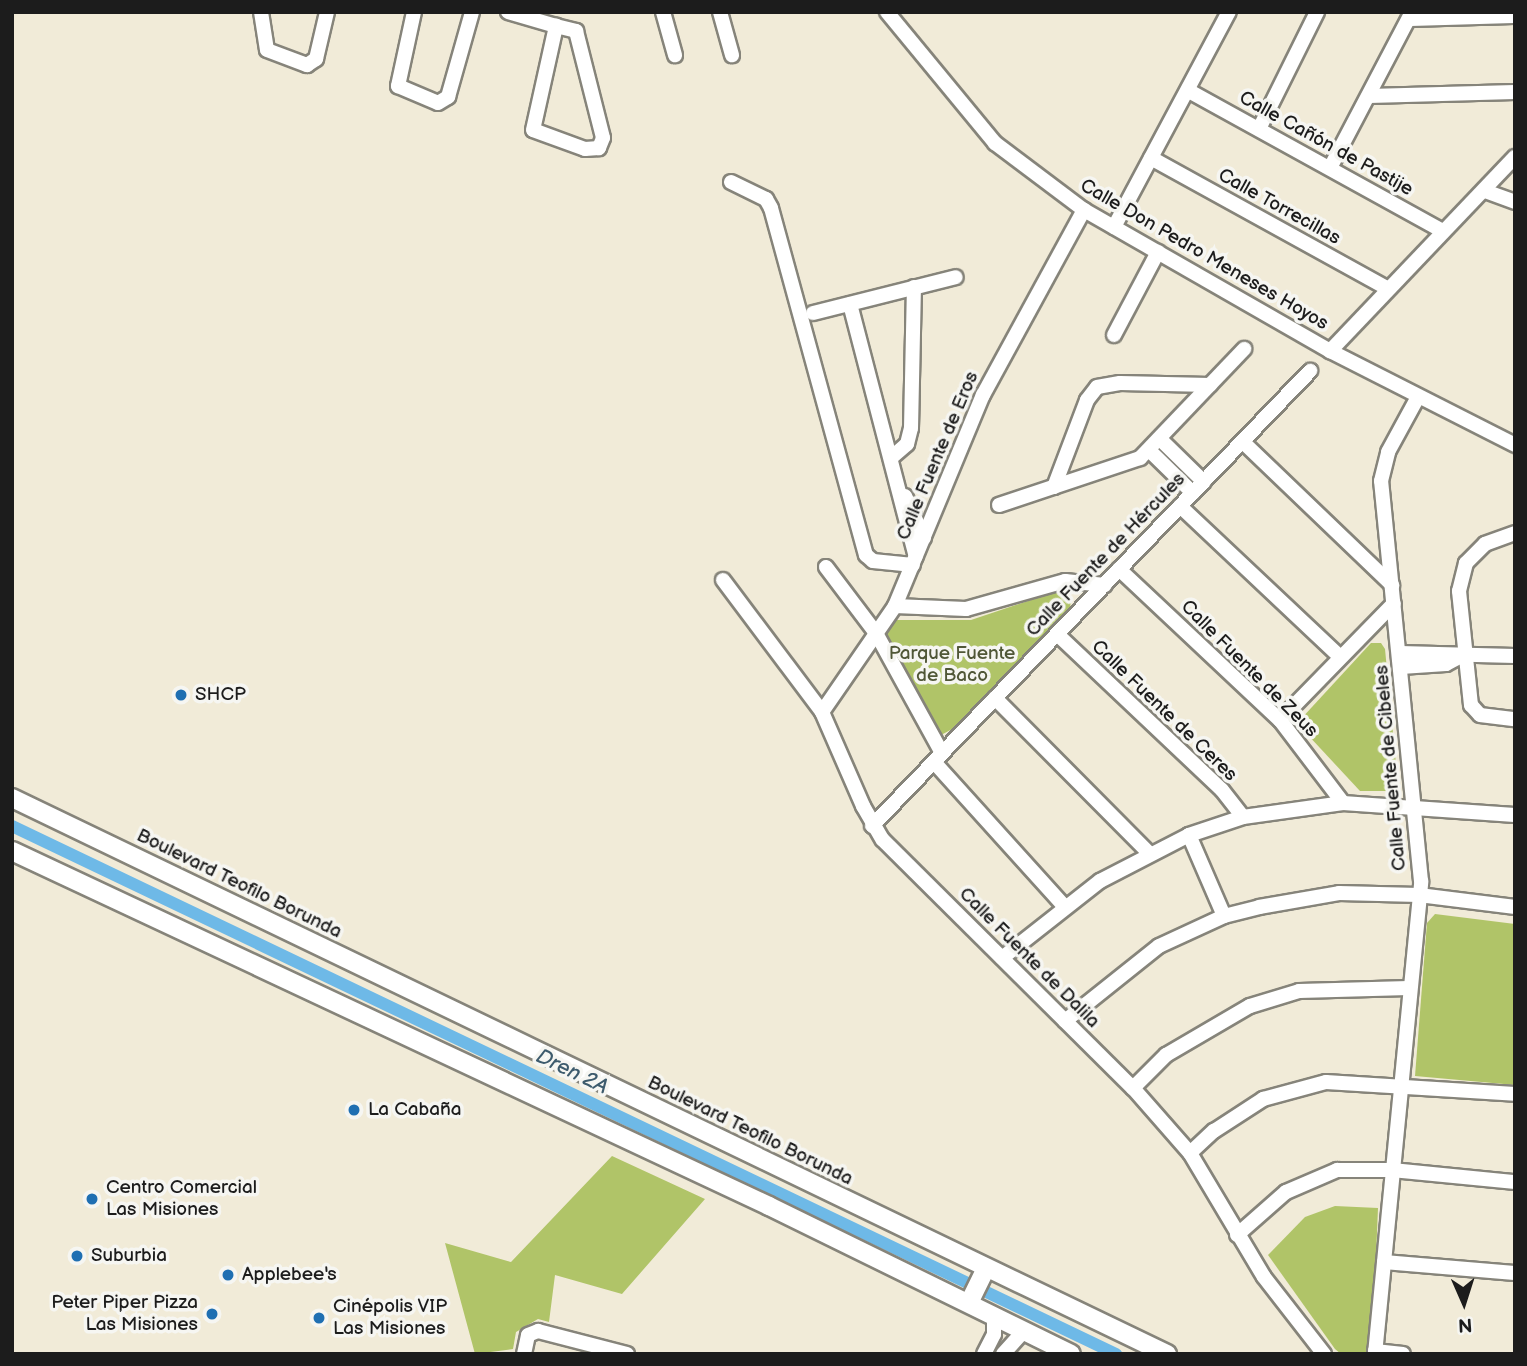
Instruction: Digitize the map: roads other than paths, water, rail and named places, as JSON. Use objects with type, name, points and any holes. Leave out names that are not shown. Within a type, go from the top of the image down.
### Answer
[{"type":"main road","name":"Boulevard Teofilo Borunda","points":[[12,798],[984,1273],[1167,1354]]},
{"type":"main road","points":[[12,851],[971,1299],[994,1317],[1071,1354]]},
{"type":"main road","points":[[971,1299],[984,1273]]},
{"type":"street","points":[[261,12],[263,43],[270,54],[307,65],[316,60],[327,12]]},
{"type":"street","points":[[414,12],[398,86],[438,103],[448,97],[472,12]]},
{"type":"street","points":[[508,12],[556,26],[576,32],[603,138],[599,148],[593,150],[533,130],[556,26]]},
{"type":"street","points":[[663,12],[674,55]]},
{"type":"street","points":[[719,12],[732,55]]},
{"type":"street","name":"Calle Don Pedro Meneses Hoyos","points":[[887,12],[995,143],[1084,210],[1330,351],[1515,445]]},
{"type":"street","points":[[1114,227],[1229,12]]},
{"type":"street","points":[[1259,129],[1317,12]]},
{"type":"street","points":[[1330,168],[1410,16],[1515,16]]},
{"type":"street","name":"Calle Cañón de Pastije","points":[[1189,91],[1443,231]]},
{"type":"street","points":[[1369,96],[1515,92]]},
{"type":"street","name":"Calle Torrecillas","points":[[1151,158],[1388,289]]},
{"type":"street","points":[[1330,351],[1515,158]]},
{"type":"street","points":[[732,182],[766,199],[771,208],[866,555],[873,561],[915,561],[907,536],[901,493],[892,457],[850,304]]},
{"type":"street","points":[[1485,191],[1515,202]]},
{"type":"street","name":"Calle Fuente de Eros","points":[[822,712],[895,606],[988,384],[1084,210]]},
{"type":"street","points":[[1114,335],[1158,252]]},
{"type":"street","points":[[813,313],[956,277]]},
{"type":"street","points":[[892,457],[907,444],[911,428],[914,288]]},
{"type":"street","points":[[999,505],[1150,452],[1244,349]]},
{"type":"street","name":"Calle Fuente de Hércules","points":[[872,826],[1310,372]]},
{"type":"street","points":[[1054,487],[1087,400],[1097,387],[1120,383],[1210,385]]},
{"type":"street","name":"Calle Fuente de Cibeles","points":[[1375,1352],[1419,895],[1416,805],[1382,470],[1418,397]]},
{"type":"street","points":[[1161,440],[1204,482]]},
{"type":"street","points":[[1242,442],[1392,585]]},
{"type":"street","points":[[1150,452],[1193,493]]},
{"type":"street","points":[[901,493],[924,538]]},
{"type":"street","points":[[1180,506],[1340,657]]},
{"type":"street","points":[[1515,533],[1485,544],[1461,571],[1463,655],[1474,712],[1515,719]]},
{"type":"street","points":[[826,567],[876,633],[938,757],[1064,906]]},
{"type":"street","name":"Calle Fuente de Zeus","points":[[1119,569],[1280,720],[1343,803]]},
{"type":"street","name":"Calle Fuente de Dalila","points":[[723,580],[822,712],[872,826],[1133,1088],[1190,1153],[1237,1235],[1324,1354]]},
{"type":"street","points":[[895,606],[974,608],[1065,581],[1105,585]]},
{"type":"street","points":[[1280,720],[1394,603]]},
{"type":"street","name":"Calle Fuente de Ceres","points":[[1056,635],[1222,790],[1243,817]]},
{"type":"street","points":[[1401,660],[1446,664],[1463,655],[1515,656]]},
{"type":"street","points":[[995,698],[1149,853]]},
{"type":"street","points":[[1002,958],[1064,906],[1149,853],[1189,835],[1243,817],[1343,803],[1416,805],[1515,815]]},
{"type":"street","points":[[1189,835],[1224,916]]},
{"type":"street","points":[[1065,1021],[1159,946],[1224,916],[1339,893],[1419,895],[1515,906]]},
{"type":"street","points":[[1133,1088],[1166,1055],[1250,1006],[1299,991],[1409,988]]},
{"type":"street","points":[[1190,1153],[1237,1114],[1295,1087],[1326,1082],[1515,1094]]},
{"type":"street","points":[[1237,1235],[1286,1192],[1311,1177],[1338,1170],[1392,1170],[1515,1182]]},
{"type":"street","points":[[1384,1262],[1515,1273]]},
{"type":"street","points":[[984,1354],[993,1334],[994,1317]]},
{"type":"street","points":[[524,1354],[528,1335],[549,1331],[580,1349],[626,1354]]},
{"type":"street","points":[[1003,1354],[1024,1331]]},
{"type":"street","points":[[1375,1352],[1403,1354]]},
{"type":"waterway","name":"Dren 2A","points":[[12,826],[1116,1354]]},
{"type":"place","name":"SHCP","points":[[181,695]]},
{"type":"place","name":"La Cabaña","points":[[354,1110]]},
{"type":"place","name":"Centro Comercial Las Misiones","points":[[92,1199]]},
{"type":"place","name":"Suburbia","points":[[77,1256]]},
{"type":"place","name":"Applebee's","points":[[228,1275]]},
{"type":"place","name":"Peter Piper Pizza Las Misiones","points":[[212,1314]]},
{"type":"place","name":"Cinépolis VIP Las Misiones","points":[[319,1318]]},
{"type":"park label","name":"Parque Fuente de Baco","points":[[952,665]]}]
